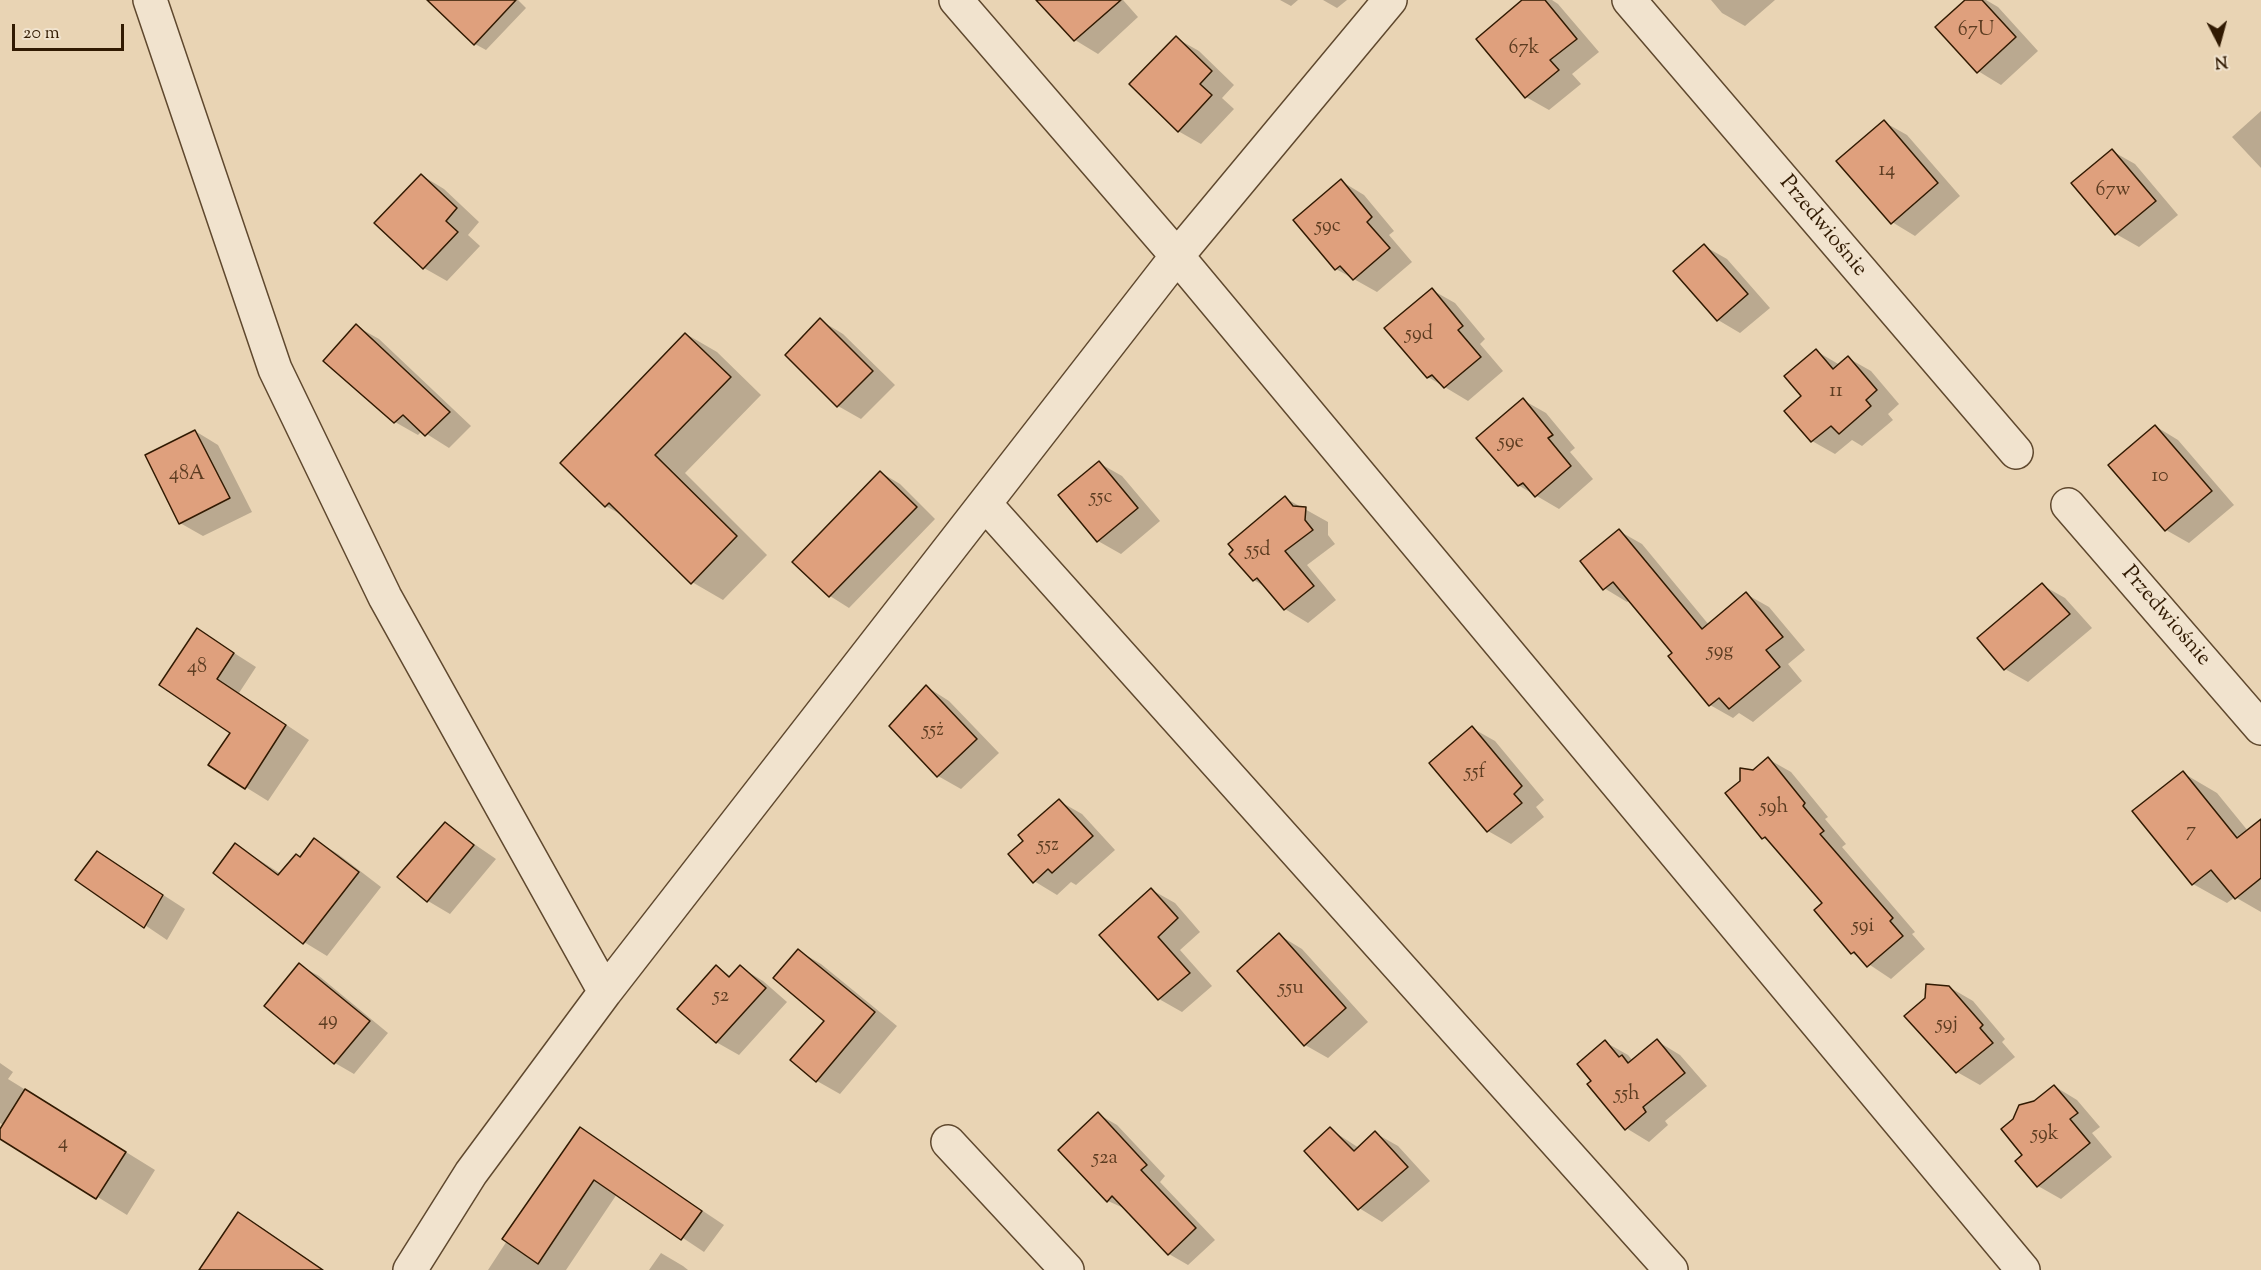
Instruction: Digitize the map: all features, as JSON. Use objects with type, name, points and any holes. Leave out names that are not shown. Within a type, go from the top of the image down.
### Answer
[{"type":"street","points":[[150,0],[275,369],[384,597],[605,992]]},
{"type":"street","points":[[956,0],[1177,256],[2023,1270]]},
{"type":"street","points":[[410,1270],[471,1173],[605,992],[1177,256],[1390,0]]},
{"type":"street","name":"Przedwiośnie","points":[[1629,0],[2016,452]]},
{"type":"street","points":[[985,504],[1671,1270]]},
{"type":"street","name":"Przedwiośnie","points":[[2068,505],[2261,728]]},
{"type":"street","points":[[948,1142],[1067,1270]]},
{"type":"building","points":[[427,0],[516,0],[474,45]]},
{"type":"building","points":[[1036,0],[1121,0],[1074,41]]},
{"type":"building","points":[[1522,0],[1545,0],[1577,39],[1550,60],[1559,70],[1525,98],[1476,39]]},
{"type":"building","points":[[1965,0],[1982,0],[2016,37],[1977,73],[1935,27]]},
{"type":"building","points":[[1176,36],[1212,71],[1200,84],[1212,95],[1178,132],[1129,84]]},
{"type":"building","points":[[1884,120],[1938,183],[1891,224],[1836,161]]},
{"type":"building","points":[[2112,149],[2156,201],[2115,235],[2071,183]]},
{"type":"building","points":[[421,174],[457,208],[446,221],[458,232],[423,269],[374,223]]},
{"type":"building","points":[[1341,179],[1372,217],[1367,222],[1390,248],[1353,280],[1340,266],[1335,270],[1293,220]]},
{"type":"building","points":[[1704,244],[1748,294],[1717,321],[1673,271]]},
{"type":"building","points":[[1432,288],[1463,326],[1458,330],[1481,357],[1444,388],[1432,375],[1427,378],[1384,328]]},
{"type":"building","points":[[820,318],[873,371],[837,407],[785,355]]},
{"type":"building","points":[[356,324],[450,412],[425,436],[403,415],[394,423],[323,361]]},
{"type":"building","points":[[685,333],[731,377],[655,455],[737,536],[691,584],[609,503],[605,507],[560,463]]},
{"type":"building","points":[[1816,349],[1833,369],[1848,356],[1877,390],[1866,400],[1871,406],[1839,434],[1831,426],[1811,442],[1784,411],[1801,396],[1784,376]]},
{"type":"building","points":[[1523,398],[1553,435],[1548,438],[1571,466],[1535,497],[1523,483],[1518,486],[1476,438]]},
{"type":"building","points":[[2155,425],[2212,491],[2165,531],[2108,465]]},
{"type":"building","points":[[195,430],[230,498],[179,524],[145,455]]},
{"type":"building","points":[[1099,461],[1138,508],[1097,542],[1058,495]]},
{"type":"building","points":[[880,471],[917,507],[829,597],[792,562]]},
{"type":"building","points":[[1285,496],[1293,506],[1306,507],[1305,520],[1313,530],[1285,551],[1314,586],[1284,610],[1257,578],[1253,581],[1229,554],[1233,550],[1228,544]]},
{"type":"building","points":[[1619,529],[1702,629],[1746,592],[1783,637],[1766,650],[1780,667],[1729,709],[1719,698],[1709,706],[1668,656],[1672,653],[1613,582],[1603,590],[1580,561]]},
{"type":"building","points":[[2042,583],[2070,614],[2004,670],[1977,638]]},
{"type":"building","points":[[197,628],[234,653],[217,679],[286,725],[245,789],[208,765],[230,733],[159,685]]},
{"type":"building","points":[[926,685],[977,739],[937,777],[889,726]]},
{"type":"building","points":[[1472,726],[1522,786],[1514,794],[1522,803],[1487,832],[1429,763]]},
{"type":"building","points":[[1768,757],[1824,831],[1820,834],[1893,918],[1890,921],[1903,936],[1867,967],[1854,952],[1851,954],[1814,910],[1822,903],[1765,837],[1762,839],[1725,793],[1740,781],[1740,768],[1753,770]]},
{"type":"building","points":[[2183,771],[2237,838],[2261,819],[2261,878],[2235,899],[2211,870],[2192,885],[2132,811]]},
{"type":"building","points":[[1059,799],[1093,836],[1052,873],[1048,869],[1033,883],[1008,854],[1023,841],[1018,835]]},
{"type":"building","points":[[445,822],[474,845],[427,902],[397,877]]},
{"type":"building","points":[[314,838],[359,872],[303,944],[213,873],[235,843],[278,875],[296,854],[300,857]]},
{"type":"building","points":[[97,851],[163,895],[144,928],[75,880]]},
{"type":"building","points":[[1151,888],[1178,918],[1158,937],[1190,973],[1158,1000],[1099,935]]},
{"type":"building","points":[[1279,933],[1346,1008],[1304,1046],[1237,971]]},
{"type":"building","points":[[798,949],[875,1012],[816,1082],[790,1060],[824,1021],[773,978]]},
{"type":"building","points":[[299,963],[370,1021],[334,1064],[264,1006]]},
{"type":"building","points":[[716,965],[729,977],[740,965],[766,988],[716,1043],[677,1009]]},
{"type":"building","points":[[1926,984],[1949,986],[1983,1025],[1980,1028],[1993,1043],[1956,1073],[1904,1016],[1925,998]]},
{"type":"building","points":[[1657,1039],[1685,1073],[1643,1107],[1646,1112],[1625,1130],[1587,1084],[1591,1081],[1577,1064],[1605,1040],[1619,1057],[1622,1055],[1628,1063]]},
{"type":"building","points":[[2054,1085],[2078,1113],[2070,1119],[2090,1143],[2037,1187],[2015,1161],[2022,1155],[2001,1129],[2013,1119],[2019,1105],[2034,1101]]},
{"type":"building","points":[[25,1089],[126,1152],[96,1199],[0,1139],[0,1129]]},
{"type":"building","points":[[1098,1112],[1147,1165],[1141,1170],[1196,1228],[1168,1255],[1112,1196],[1107,1202],[1058,1150]]},
{"type":"building","points":[[580,1127],[702,1211],[681,1240],[594,1180],[538,1264],[502,1239]]},
{"type":"building","points":[[1330,1127],[1354,1151],[1375,1131],[1408,1167],[1358,1210],[1304,1151]]},
{"type":"building","points":[[238,1212],[323,1270],[199,1270]]}]
